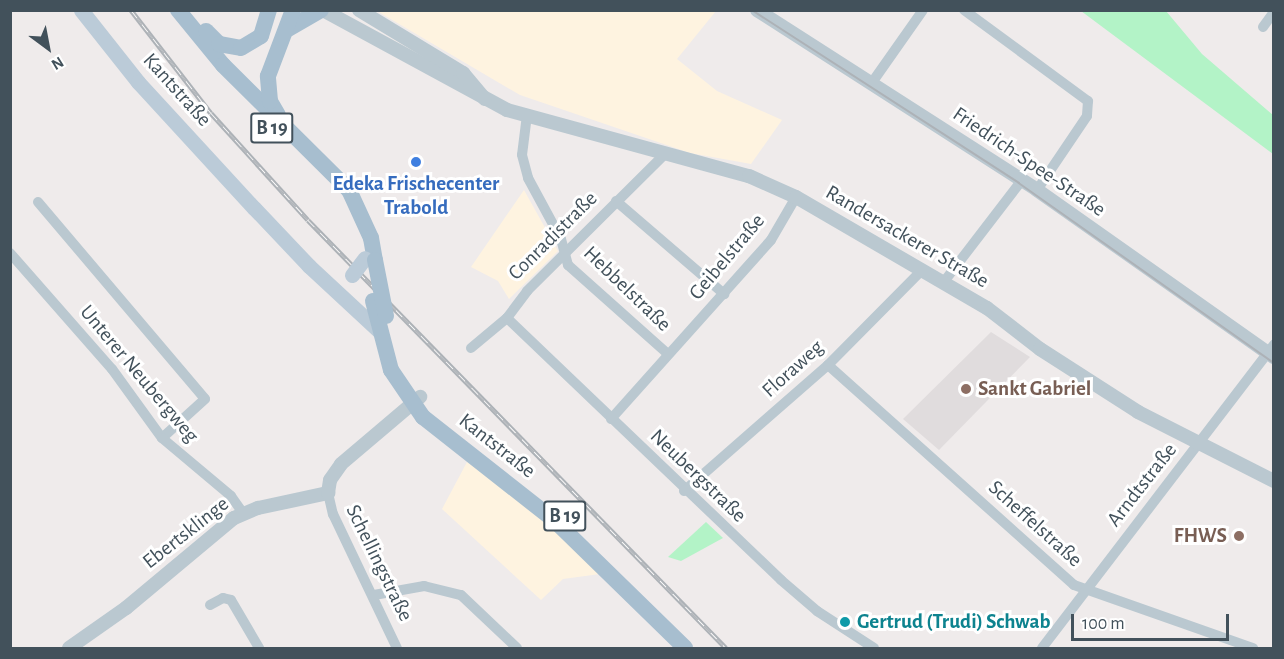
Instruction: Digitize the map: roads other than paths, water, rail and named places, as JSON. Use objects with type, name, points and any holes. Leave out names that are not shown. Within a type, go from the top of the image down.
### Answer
[{"type":"main road","name":"Kantstraße","points":[[81,10],[138,82],[318,274],[383,323]]},
{"type":"main road","name":"B 19","points":[[166,10],[227,83],[321,172],[352,215],[368,257],[383,323]]},
{"type":"main road","name":"B 19","points":[[178,10],[224,65],[349,190],[371,238],[368,257],[373,301],[416,400],[576,526],[698,648]]},
{"type":"main road","points":[[189,10],[219,44],[236,48],[261,36],[269,10]]},
{"type":"main road","points":[[283,124],[270,101],[268,76],[276,47],[288,29],[293,10]]},
{"type":"main road","points":[[288,29],[322,10]]},
{"type":"main road","points":[[318,274],[333,279],[352,275],[368,257]]},
{"type":"main road","name":"Kantstraße","points":[[416,400],[435,426],[554,520],[685,648]]},
{"type":"street","name":"Randersackerer Straße","points":[[322,10],[486,101],[527,115],[749,176],[796,197],[1002,318],[1078,374],[1198,444],[1274,481]]},
{"type":"street","points":[[359,10],[463,73],[486,101]]},
{"type":"street","name":"Friedrich-Spee-Straße","points":[[757,10],[1022,180],[1272,352]]},
{"type":"street","points":[[871,84],[923,10]]},
{"type":"street","points":[[964,10],[1088,101],[1087,116],[1037,190]]},
{"type":"street","points":[[1263,27],[1273,11]]},
{"type":"street","name":"Hebbelstraße","points":[[527,115],[522,155],[528,178],[568,265],[668,354]]},
{"type":"street","name":"Conradistraße","points":[[471,348],[507,318],[513,305],[564,252],[666,153]]},
{"type":"street","points":[[943,283],[1022,180]]},
{"type":"street","name":"Geibelstraße","points":[[611,419],[771,240],[796,197]]},
{"type":"street","points":[[616,201],[724,294]]},
{"type":"street","points":[[38,202],[205,399],[162,438]]},
{"type":"street","name":"Unterer Neubergweg","points":[[10,253],[112,369],[162,438],[231,496],[243,513]]},
{"type":"street","name":"Floraweg","points":[[684,491],[828,365],[921,271]]},
{"type":"street","name":"Neubergstraße","points":[[507,318],[684,491],[817,611],[874,648]]},
{"type":"street","name":"Arndtstraße","points":[[1042,648],[1089,591],[1155,496],[1272,352]]},
{"type":"street","name":"Scheffelstraße","points":[[828,365],[1074,585],[1253,648]]},
{"type":"street","points":[[328,493],[330,480],[341,464],[416,400]]},
{"type":"street","name":"Ebertsklinge","points":[[77,646],[243,513],[328,493]]},
{"type":"street","name":"Schellingstraße","points":[[328,493],[333,514],[374,595],[397,648]]},
{"type":"street","points":[[374,595],[424,586],[461,594],[517,648]]},
{"type":"street","points":[[210,605],[223,598],[231,600],[259,648]]},
{"type":"tram line","points":[[752,10],[1019,183],[1274,363]]},
{"type":"railway","points":[[131,10],[211,113],[308,220],[726,648]]},
{"type":"place","name":"Edeka Frischecenter Trabold","points":[[416,162]]},
{"type":"place","name":"Sankt Gabriel","points":[[966,389]]},
{"type":"place","name":"FHWS","points":[[1239,536]]},
{"type":"place","name":"Gertrud (Trudi) Schwab","points":[[845,622]]}]
